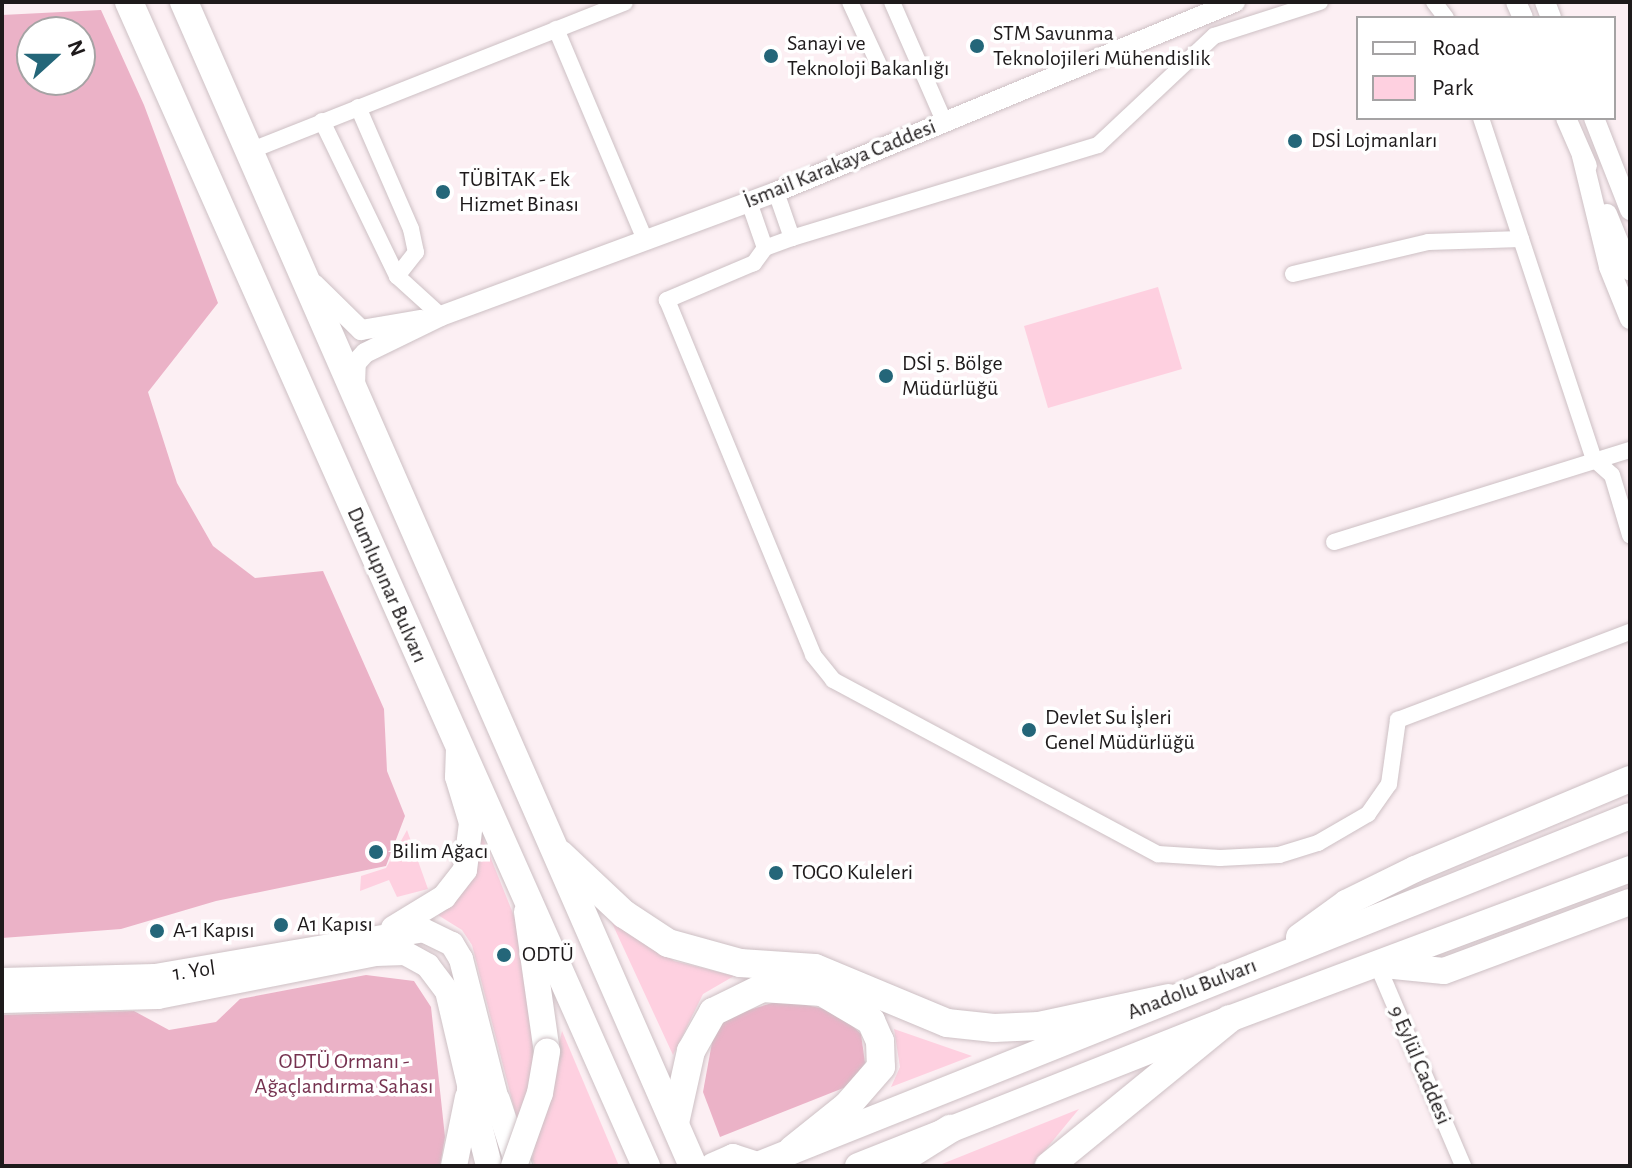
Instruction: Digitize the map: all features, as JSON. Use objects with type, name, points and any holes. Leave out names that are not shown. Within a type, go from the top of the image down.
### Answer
[{"type":"highway","name":"Dumlupınar Bulvarı","points":[[129,2],[458,750],[520,877],[645,1163]]},
{"type":"highway","points":[[184,2],[252,150],[366,419],[684,1145]]},
{"type":"highway","points":[[552,847],[624,914],[668,943],[740,963],[815,968],[947,1023],[994,1028],[1039,1026],[1168,998]]},
{"type":"highway","points":[[684,1145],[691,1051],[713,1012],[762,988],[822,992],[871,1021],[880,1041],[881,1067],[847,1106],[792,1150]]},
{"type":"highway","points":[[1049,1166],[1229,1019]]},
{"type":"highway","points":[[891,1166],[950,1129]]},
{"type":"main road","points":[[381,947],[444,897],[465,870],[471,823],[457,777],[458,750]]},
{"type":"main road","points":[[1269,959],[1346,903],[1630,779]]},
{"type":"main road","name":"Anadolu Bulvarı","points":[[757,1165],[1168,998],[1630,816]]},
{"type":"main road","name":"Anadolu Bulvarı","points":[[858,1166],[1229,1019],[1630,869]]},
{"type":"main road","points":[[516,1166],[540,1093],[547,1052],[520,877]]},
{"type":"main road","points":[[1377,964],[1444,971],[1630,902]]},
{"type":"main road","points":[[218,977],[266,977],[381,947],[423,930],[452,944],[468,977],[516,1166]]},
{"type":"main road","points":[[381,947],[417,957],[439,977],[489,1166]]},
{"type":"main road","name":"1. Yol","points":[[2,1001],[158,997],[218,977],[381,947]]},
{"type":"main road","name":"1. Yol","points":[[2,980],[218,977]]},
{"type":"main road","points":[[454,1166],[470,1089]]},
{"type":"main road","points":[[713,1166],[733,1157],[757,1165]]},
{"type":"street","points":[[252,150],[625,2]]},
{"type":"street","points":[[850,2],[879,65]]},
{"type":"street","points":[[892,2],[944,121]]},
{"type":"street","name":"İsmail Karakaya Caddesi","points":[[366,419],[352,377],[356,363],[365,353],[441,316],[644,237],[776,192],[1210,7],[1235,2]]},
{"type":"street","points":[[1320,2],[1214,36],[1098,145],[792,238],[765,248],[754,263],[667,300],[813,655],[833,680],[1158,854],[1279,855],[1318,843],[1368,814],[1389,784],[1398,720],[1630,632]]},
{"type":"street","points":[[556,29],[644,237]]},
{"type":"street","points":[[358,107],[411,229],[416,252],[397,276]]},
{"type":"street","points":[[1482,120],[1594,459],[1612,475],[1630,535]]},
{"type":"street","points":[[1567,120],[1630,270]]},
{"type":"street","points":[[1595,120],[1630,210]]},
{"type":"street","points":[[322,121],[397,276],[441,316]]},
{"type":"street","points":[[1605,145],[1630,187]]},
{"type":"street","points":[[1582,156],[1609,267],[1630,319]]},
{"type":"street","points":[[776,192],[792,238]]},
{"type":"street","points":[[749,202],[765,248]]},
{"type":"street","points":[[1293,274],[1428,242],[1521,239]]},
{"type":"street","name":"İsmail Karakaya Caddesi","points":[[305,274],[345,321],[361,330],[441,316]]},
{"type":"street","points":[[1334,542],[1630,450]]},
{"type":"street","name":"9 Eylül Caddesi","points":[[1377,964],[1463,1166]]},
{"type":"green space","points":[[101,10],[144,105],[218,303],[148,392],[177,483],[213,546],[255,578],[323,571],[384,709],[387,771],[405,816],[386,866],[216,901],[121,929],[2,938],[2,15]]},
{"type":"green space","points":[[1158,287],[1182,369],[1048,408],[1024,326]]},
{"type":"green space","points":[[407,830],[428,889],[397,897],[389,880],[360,891],[361,876],[386,868]]},
{"type":"green space","points":[[482,836],[544,991],[523,1143],[472,945],[462,930],[438,915],[467,887]]},
{"type":"green space","points":[[606,910],[674,961],[734,976],[703,994],[673,1055]]},
{"type":"green space","name":"ODTÜ Ormanı - Ağaçlandırma Sahası","points":[[366,975],[414,981],[431,1007],[445,1137],[440,1166],[2,1166],[2,1015],[134,1011],[169,1030],[216,1022],[240,999]]},
{"type":"green space","points":[[782,1000],[825,1009],[847,1021],[861,1034],[865,1063],[851,1085],[720,1137],[703,1092],[713,1037],[723,1018]]},
{"type":"green space","points":[[894,1029],[972,1056],[891,1087],[900,1067]]},
{"type":"green space","points":[[562,1031],[619,1166],[535,1166],[532,1159]]},
{"type":"green space","points":[[1079,1109],[1032,1166],[937,1166]]},
{"type":"place","name":"STM Savunma Teknolojileri Mühendislik","points":[[977,46]]},
{"type":"place","name":"Sanayi ve Teknoloji Bakanlığı","points":[[771,56]]},
{"type":"place","name":"DSİ Lojmanları","points":[[1295,141]]},
{"type":"place","name":"TÜBİTAK - Ek Hizmet Binası","points":[[443,192]]},
{"type":"place","name":"DSİ 5. Bölge Müdürlüğü","points":[[886,376]]},
{"type":"place","name":"Devlet Su İşleri Genel Müdürlüğü","points":[[1029,730]]},
{"type":"place","name":"Bilim Ağacı","points":[[376,852]]},
{"type":"place","name":"TOGO Kuleleri","points":[[776,873]]},
{"type":"place","name":"A1 Kapısı","points":[[281,925]]},
{"type":"place","name":"A-1 Kapısı","points":[[157,931]]},
{"type":"place","name":"ODTÜ","points":[[504,955]]}]
